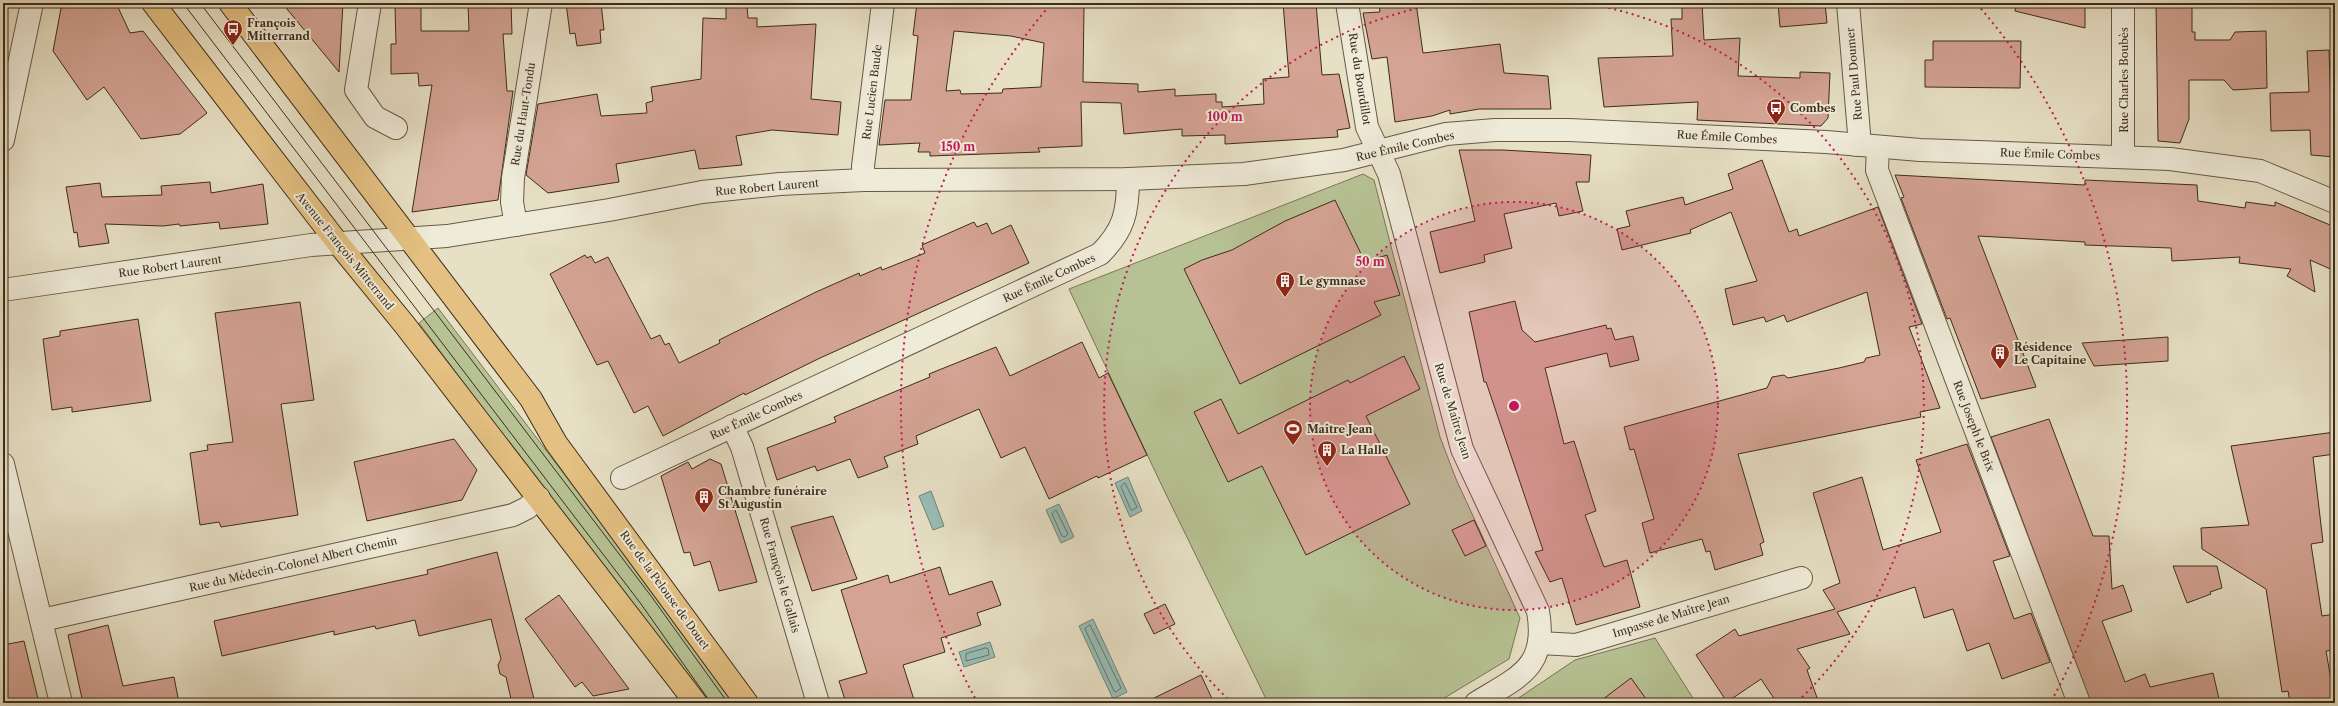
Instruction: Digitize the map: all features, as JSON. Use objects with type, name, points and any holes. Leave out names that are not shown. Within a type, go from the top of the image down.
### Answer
[{"type":"main road","name":"Avenue François Mitterrand","points":[[153,3],[337,242],[404,324],[539,498]]},
{"type":"main road","points":[[230,3],[409,238]]},
{"type":"main road","name":"Rue de la Pelouse de Douet","points":[[409,238],[530,399],[556,443],[747,703]]},
{"type":"main road","points":[[539,498],[696,703]]},
{"type":"street","points":[[3,140],[32,3]]},
{"type":"street","points":[[370,3],[356,90],[375,117],[396,128]]},
{"type":"street","name":"Rue du Haut-Tondu","points":[[516,225],[512,202],[513,178],[541,3]]},
{"type":"street","name":"Rue Lucien Baude","points":[[864,180],[864,166],[883,3]]},
{"type":"street","name":"Rue du Bourdillot","points":[[1347,3],[1367,127],[1378,152]]},
{"type":"street","name":"Rue Paul Doumer","points":[[1848,3],[1859,133],[1868,146]]},
{"type":"street","name":"Rue Charles Boubès","points":[[2123,3],[2123,157]]},
{"type":"street","name":"Rue Émile Combes","points":[[622,478],[1100,254],[1115,239],[1124,220],[1128,179],[1244,174],[1344,160],[1446,134],[1495,130],[1569,130],[1868,146],[2170,158],[2260,171],[2335,202]]},
{"type":"street","name":"Rue Joseph le Brix","points":[[1868,146],[2079,703]]},
{"type":"street","name":"Rue de Maître Jean","points":[[1378,152],[1390,174],[1462,449],[1538,611],[1542,630],[1536,657],[1522,675],[1476,703]]},
{"type":"street","name":"Rue Robert Laurent","points":[[3,290],[337,242],[447,236],[702,192],[780,184],[864,180],[1128,179]]},
{"type":"street","name":"Rue François le Gallais","points":[[732,426],[742,447],[818,703]]},
{"type":"street","points":[[3,464],[61,703]]},
{"type":"street","name":"Rue du Médecin-Colonel Albert Chemin","points":[[42,620],[514,515],[527,508],[539,498]]},
{"type":"street","name":"Impasse de Maître Jean","points":[[1540,643],[1576,645],[1801,578]]},
{"type":"green space","name":"Maître Jean","points":[[1363,174],[1374,180],[1440,437],[1456,479],[1520,618],[1509,659],[1436,703],[1268,703],[1162,486],[1069,289]]},
{"type":"green space","points":[[438,308],[738,703],[703,703],[419,323]]},
{"type":"green space","points":[[1655,638],[1696,703],[1520,703],[1517,699],[1575,660]]},
{"type":"water","points":[[1128,477],[1142,511],[1130,517],[1115,483]]},
{"type":"water","points":[[931,491],[944,526],[933,530],[919,496]]},
{"type":"water","points":[[1059,504],[1074,537],[1061,543],[1046,510]]},
{"type":"water","points":[[1093,619],[1127,692],[1113,699],[1079,626]]},
{"type":"water","points":[[990,642],[995,657],[964,667],[959,652]]},
{"type":"building","points":[[62,3],[116,3],[130,33],[143,31],[207,113],[180,134],[141,139],[104,87],[87,100],[53,51]]},
{"type":"building","points":[[282,3],[343,3],[339,72]]},
{"type":"building","points":[[468,3],[511,3],[512,34],[503,34],[507,91],[513,91],[498,200],[412,212],[432,85],[419,86],[418,73],[391,74],[391,44],[396,44],[395,6],[421,6],[421,31],[469,31]]},
{"type":"building","points":[[566,3],[601,3],[604,30],[600,30],[601,43],[577,46],[575,33],[570,34]]},
{"type":"building","points":[[917,3],[1037,3],[1037,5],[1084,7],[1083,82],[1138,84],[1138,92],[1175,89],[1175,96],[1216,94],[1216,102],[1222,102],[1222,107],[1264,104],[1263,79],[1289,77],[1283,3],[1316,3],[1322,75],[1339,74],[1350,128],[1337,130],[1338,137],[1225,144],[1225,135],[1182,136],[1182,129],[1124,134],[1121,103],[1081,102],[1082,146],[1038,148],[1040,152],[930,156],[930,152],[918,152],[920,143],[879,145],[885,100],[911,100],[918,36],[913,35]],"holes":[[[954,31],[1011,36],[1044,43],[1041,87],[1003,89],[1002,93],[961,94],[960,90],[946,91]]]},
{"type":"building","points":[[1379,3],[1416,3],[1423,53],[1500,44],[1504,73],[1548,76],[1551,109],[1479,109],[1450,114],[1450,110],[1432,116],[1395,122],[1387,57],[1372,59],[1363,13],[1380,12]]},
{"type":"building","points":[[1682,3],[1702,3],[1704,40],[1740,38],[1738,76],[1800,78],[1800,72],[1830,73],[1828,118],[1821,126],[1697,120],[1698,102],[1604,107],[1598,58],[1673,56],[1671,19],[1682,19]]},
{"type":"building","points":[[1778,3],[1825,3],[1827,23],[1780,27]]},
{"type":"building","points":[[2016,3],[2085,3],[2085,28],[2015,11]]},
{"type":"building","points":[[2156,3],[2192,3],[2192,32],[2195,32],[2195,40],[2230,40],[2235,32],[2266,31],[2267,88],[2233,90],[2224,80],[2189,80],[2189,119],[2180,143],[2158,141]]},
{"type":"building","points":[[726,5],[747,6],[748,18],[757,18],[757,27],[816,24],[811,99],[841,102],[838,135],[772,130],[736,136],[742,165],[699,169],[695,150],[616,164],[619,182],[548,193],[526,175],[538,104],[597,94],[601,116],[647,113],[646,103],[653,101],[651,87],[701,79],[703,18],[726,19]]},
{"type":"building","points":[[1933,41],[2021,41],[2020,88],[1925,87],[1925,60],[1933,60]]},
{"type":"building","points":[[2329,50],[2331,111],[2335,111],[2335,157],[2311,155],[2310,130],[2271,131],[2270,93],[2309,92],[2307,51]]},
{"type":"building","points":[[1459,150],[1503,150],[1591,155],[1589,182],[1576,182],[1583,211],[1559,216],[1556,203],[1504,214],[1512,248],[1484,255],[1485,262],[1440,273],[1430,232],[1475,221]]},
{"type":"building","points":[[1762,160],[1789,232],[1797,229],[1799,236],[1878,207],[1922,324],[1909,327],[1940,408],[1920,412],[1921,417],[1738,454],[1764,542],[1760,544],[1763,555],[1715,570],[1710,551],[1706,552],[1702,539],[1650,553],[1642,523],[1654,519],[1634,449],[1630,450],[1624,427],[1767,388],[1772,377],[1784,375],[1788,378],[1839,368],[1864,362],[1866,358],[1880,355],[1867,292],[1787,322],[1784,315],[1766,322],[1764,317],[1733,325],[1725,289],[1757,281],[1731,212],[1690,230],[1691,233],[1622,250],[1617,229],[1630,226],[1626,211],[1683,197],[1685,205],[1733,189],[1728,174]]},
{"type":"building","points":[[1895,175],[2085,185],[2085,180],[2197,185],[2198,201],[2245,208],[2246,202],[2275,206],[2275,202],[2335,227],[2335,271],[2310,260],[2315,292],[2287,276],[2291,269],[2239,263],[2240,257],[2172,261],[2171,248],[2085,245],[2085,242],[1978,236],[2036,387],[1981,399],[1950,318],[1947,319],[1901,198],[1904,197]]},
{"type":"building","points":[[210,182],[211,193],[263,184],[268,224],[220,229],[219,222],[180,226],[179,224],[163,226],[105,224],[109,243],[79,247],[77,232],[74,233],[66,187],[100,183],[102,197],[162,195],[161,186]]},
{"type":"building","name":"Le gymnase","points":[[1335,200],[1365,262],[1387,255],[1400,295],[1374,302],[1381,315],[1240,384],[1184,269],[1202,260],[1232,250],[1285,221]]},
{"type":"building","points":[[974,222],[977,227],[987,223],[992,234],[1011,225],[1029,263],[818,359],[745,395],[744,393],[663,436],[648,406],[634,413],[608,361],[597,365],[550,274],[585,255],[587,258],[591,256],[595,263],[608,257],[651,339],[660,335],[665,345],[669,343],[679,363],[720,343],[719,340],[816,292],[859,273],[860,276],[881,267],[882,270],[925,253],[922,245]]},
{"type":"building","points":[[1515,301],[1522,330],[1535,342],[1606,325],[1607,329],[1611,328],[1615,340],[1633,336],[1639,360],[1610,367],[1607,353],[1545,368],[1564,444],[1574,441],[1596,511],[1585,515],[1604,567],[1627,560],[1640,607],[1576,625],[1562,578],[1550,582],[1535,552],[1543,550],[1486,382],[1484,382],[1469,312]]},
{"type":"building","points":[[300,302],[314,400],[281,404],[298,515],[221,527],[219,522],[200,525],[190,453],[208,450],[207,445],[233,442],[215,313]]},
{"type":"building","points":[[138,319],[151,401],[72,412],[72,407],[52,410],[43,339],[60,336],[60,331]]},
{"type":"building","points":[[2168,337],[2168,361],[2094,366],[2082,343]]},
{"type":"building","points":[[1082,342],[1099,378],[1108,373],[1147,455],[1098,478],[1097,476],[1049,499],[1025,447],[1001,458],[979,409],[916,436],[918,444],[884,457],[888,467],[858,478],[850,459],[817,471],[815,466],[777,480],[767,448],[836,422],[834,417],[930,377],[929,374],[996,347],[1010,376]]},
{"type":"building","name":"La Halle","points":[[1404,356],[1420,389],[1366,416],[1410,504],[1306,555],[1262,466],[1228,482],[1194,412],[1221,399],[1238,434],[1348,380],[1350,383]]},
{"type":"building","points":[[2049,419],[2093,536],[2109,536],[2112,589],[2123,585],[2132,611],[2102,621],[2125,682],[2145,674],[2150,687],[2213,673],[2220,703],[2091,703],[1991,437]]},
{"type":"building","points":[[2335,432],[2335,454],[2313,457],[2323,542],[2311,544],[2322,616],[2335,614],[2335,650],[2326,651],[2335,703],[2290,703],[2288,691],[2282,692],[2266,589],[2202,549],[2201,528],[2249,525],[2231,446]]},
{"type":"building","points":[[454,439],[477,470],[462,500],[367,521],[354,462]]},
{"type":"building","points":[[1967,444],[2010,556],[1993,561],[2014,619],[2031,613],[2050,662],[2002,679],[1989,643],[1967,651],[1953,609],[1924,618],[1915,587],[1837,612],[1850,634],[1797,649],[1810,668],[1807,670],[1819,703],[1777,703],[1761,679],[1727,702],[1696,655],[1735,629],[1739,636],[1835,609],[1823,590],[1840,583],[1813,493],[1862,477],[1883,550],[1941,532],[1916,460]]},
{"type":"building","name":"Chambre funéraire St Augustin","points":[[710,459],[721,464],[757,582],[719,591],[710,561],[694,566],[690,552],[684,553],[661,476],[688,462],[692,469]]},
{"type":"building","points":[[833,516],[857,579],[812,591],[791,527]]},
{"type":"building","points":[[1474,520],[1486,546],[1465,556],[1452,530]]},
{"type":"building","points":[[497,552],[535,703],[512,703],[506,677],[500,674],[498,665],[501,659],[491,619],[419,636],[415,620],[376,629],[375,626],[334,635],[334,631],[222,656],[214,621],[428,574],[427,570]]},
{"type":"building","points":[[2173,566],[2217,566],[2222,588],[2187,603]]},
{"type":"building","points":[[940,567],[949,595],[992,581],[1001,605],[977,613],[981,625],[941,638],[945,652],[903,665],[915,703],[846,703],[839,681],[867,673],[841,590],[888,575],[890,583]]},
{"type":"building","points":[[559,595],[629,689],[593,696],[582,682],[575,687],[525,619]]},
{"type":"building","points":[[1165,604],[1175,624],[1154,634],[1144,614]]},
{"type":"building","points":[[108,625],[123,686],[174,677],[179,703],[83,703],[68,635]]},
{"type":"building","points":[[24,641],[39,703],[3,703],[3,645]]},
{"type":"building","points":[[1201,675],[1214,703],[1144,703]]},
{"type":"building","points":[[1631,678],[1649,703],[1598,703]]},
{"type":"tram line","points":[[183,3],[641,604],[711,703]]},
{"type":"tram line","points":[[200,3],[651,596],[728,703]]},
{"type":"place","name":"François Mitterrand","points":[[233,46]]},
{"type":"place","name":"Combes","points":[[1776,125]]},
{"type":"place","name":"Le gymnase","points":[[1285,298]]},
{"type":"place","name":"Résidence Le Capitaine","points":[[2000,370]]},
{"type":"place","name":"Maître Jean","points":[[1293,446]]},
{"type":"place","name":"La Halle","points":[[1327,467]]},
{"type":"place","name":"Chambre funéraire St Augustin","points":[[704,514]]}]
